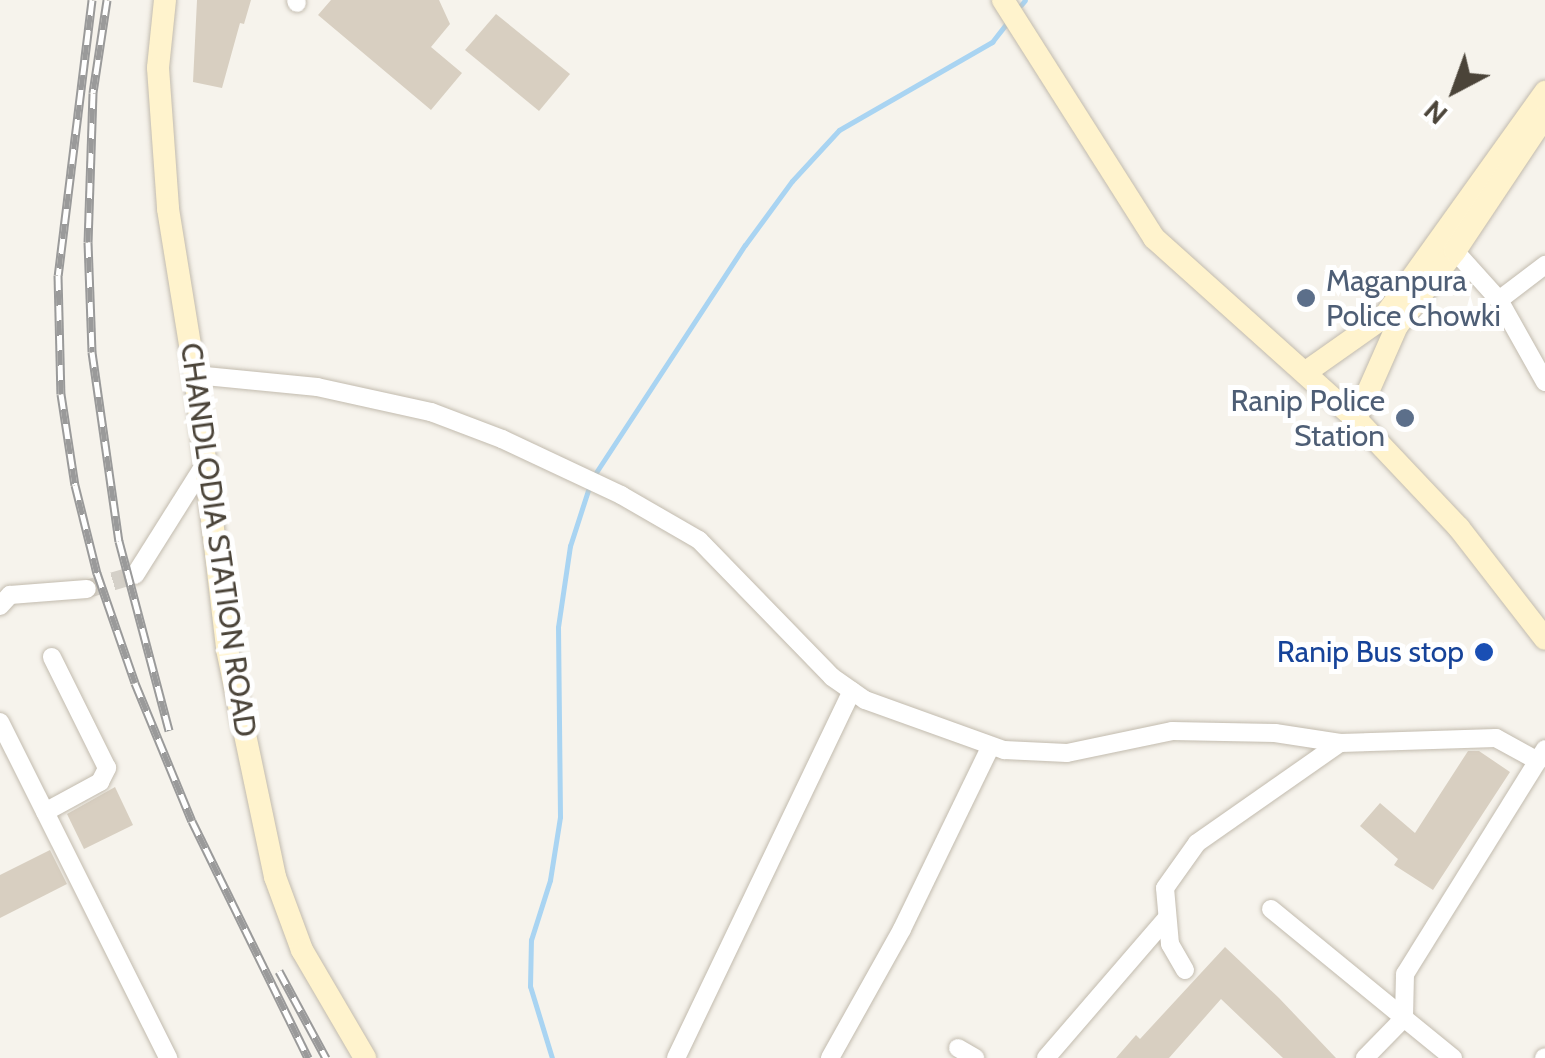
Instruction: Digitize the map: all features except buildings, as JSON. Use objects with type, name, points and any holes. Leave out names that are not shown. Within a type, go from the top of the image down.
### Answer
[{"type":"street","name":"CHANDLODIA STATION ROAD","points":[[165,0],[158,68],[168,210],[195,375],[228,649],[275,877],[302,950],[365,1058]]},
{"type":"street","points":[[1003,0],[1154,238],[1356,418],[1459,528],[1545,639]]},
{"type":"street","points":[[1306,372],[1384,316],[1545,92]]},
{"type":"street","points":[[1356,418],[1397,326],[1455,251],[1545,116]]},
{"type":"street","points":[[1455,251],[1500,300],[1545,382]]},
{"type":"street","points":[[1500,300],[1545,265]]},
{"type":"street","points":[[195,375],[317,388],[432,412],[621,496],[699,540],[832,678],[936,729],[991,746],[1067,753],[1172,731],[1275,733],[1340,743],[1496,738],[1541,755],[1405,974],[1404,1018],[1365,1058]]},
{"type":"street","points":[[135,575],[205,464]]},
{"type":"street","points":[[0,606],[10,595],[87,589]]},
{"type":"street","points":[[45,812],[100,782],[107,768],[52,658]]},
{"type":"street","points":[[676,1058],[852,691]]},
{"type":"street","points":[[0,722],[168,1058]]},
{"type":"street","points":[[1184,970],[1170,944],[1164,888],[1197,842],[1340,743]]},
{"type":"street","points":[[830,1058],[902,929],[991,746]]},
{"type":"street","points":[[1272,910],[1453,1058]]},
{"type":"street","points":[[1046,1058],[1168,918]]},
{"type":"street","points":[[958,1048],[975,1058]]},
{"type":"waterway","points":[[1021,5],[1025,0]]},
{"type":"waterway","points":[[593,477],[745,245],[792,181],[839,130],[992,42],[1007,23]]},
{"type":"waterway","points":[[552,1058],[530,986],[531,940],[550,880],[560,817],[558,627],[570,546],[589,487]]},
{"type":"tunnel","points":[[87,589],[135,575]]},
{"type":"railway","points":[[92,0],[58,275],[61,394],[75,485],[97,573],[135,683],[192,821],[308,1058]]},
{"type":"railway","points":[[107,0],[93,93],[88,242],[92,352],[119,541],[169,730]]},
{"type":"railway","points":[[279,971],[326,1058]]},
{"type":"place","name":"Maganpura Police Chowki","points":[[1306,298]]},
{"type":"place","name":"Ranip Police Station","points":[[1405,418]]},
{"type":"place","name":"Ranip Bus stop","points":[[1484,652]]}]
